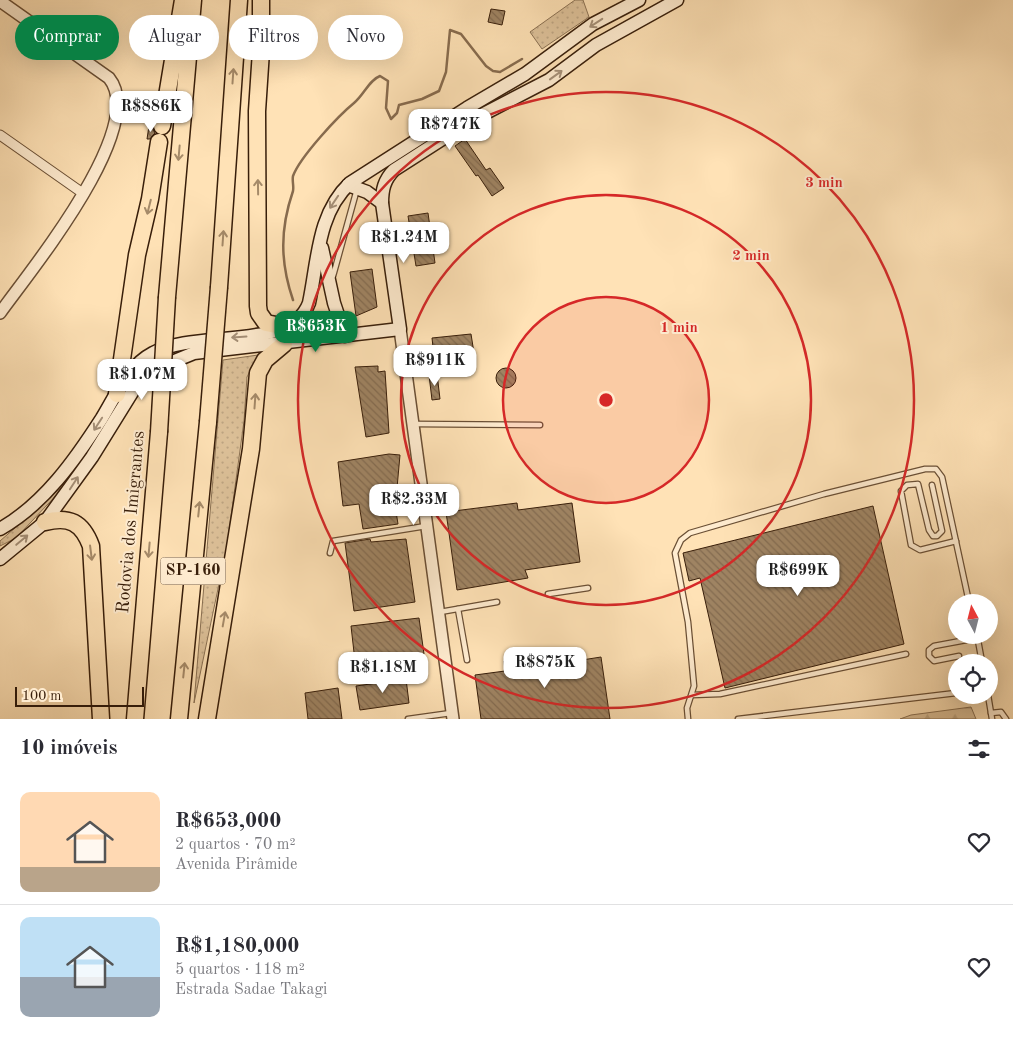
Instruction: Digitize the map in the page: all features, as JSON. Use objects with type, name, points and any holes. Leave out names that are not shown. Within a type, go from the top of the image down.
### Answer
[{"type":"highway","points":[[117,394],[137,255],[150,199],[183,0]]},
{"type":"highway","name":"Rodovia dos Imigrantes","points":[[136,719],[167,298],[193,0]]},
{"type":"highway","name":"SP-160","points":[[179,719],[208,422],[238,0]]},
{"type":"highway","points":[[261,0],[261,51],[257,112],[258,306],[259,313],[266,323],[286,327]]},
{"type":"highway","points":[[207,719],[251,449],[258,373],[264,360],[284,344]]},
{"type":"highway","points":[[44,522],[59,518],[68,520],[81,528],[91,546],[101,719]]},
{"type":"main road","points":[[0,534],[42,497],[69,466],[136,365],[154,352],[168,346],[200,339],[259,335],[286,327],[303,314],[310,296],[320,241],[330,208],[353,186],[362,174],[525,74],[594,24],[639,0]]},
{"type":"main road","points":[[0,559],[44,522],[92,457],[136,386],[155,369],[194,353],[400,329],[382,203],[384,184],[394,170],[472,120],[549,80],[596,45],[677,0]]},
{"type":"main road","points":[[353,186],[375,196],[382,203]]},
{"type":"main road","points":[[320,241],[331,292],[345,336]]},
{"type":"main road","points":[[0,529],[14,522]]},
{"type":"street","points":[[0,1],[109,78],[115,86],[118,102],[117,118],[102,158],[84,194],[0,313]]},
{"type":"street","points":[[0,135],[84,194]]},
{"type":"street","points":[[400,329],[452,716]]},
{"type":"lane","points":[[331,292],[334,266],[353,186]]},
{"type":"lane","points":[[413,424],[540,425]]},
{"type":"lane","points":[[688,719],[687,708],[694,686],[688,622],[675,553],[681,540],[690,533],[824,494],[931,468],[940,473],[942,477],[968,594]]},
{"type":"lane","points":[[932,485],[942,531],[936,536],[933,536],[928,530],[918,484],[907,485],[901,491],[911,545],[920,550],[956,541]]},
{"type":"lane","points":[[330,553],[333,541],[427,526]]},
{"type":"lane","points":[[548,594],[588,588]]},
{"type":"lane","points":[[438,612],[497,602]]},
{"type":"lane","points":[[458,609],[467,660]]},
{"type":"lane","points":[[948,643],[934,646],[929,650],[930,656],[934,661],[948,658]]},
{"type":"lane","points":[[692,695],[720,694],[906,654]]},
{"type":"lane","points":[[738,719],[948,694]]},
{"type":"lane","points":[[990,704],[992,719]]},
{"type":"lane","points":[[991,713],[1001,712],[1006,719]]},
{"type":"lane","points":[[408,719],[452,716]]},
{"type":"green space","points":[[575,0],[583,0],[589,17],[542,49],[530,32]]},
{"type":"green space","points":[[258,355],[247,377],[244,421],[227,546],[194,703],[223,360]]},
{"type":"green space","points":[[63,486],[16,538],[0,546],[0,541]]},
{"type":"green space","points":[[971,707],[976,719],[900,719],[911,715]]},
{"type":"building","points":[[491,9],[505,11],[502,25],[488,22]]},
{"type":"building","points":[[149,126],[152,127],[155,133],[150,139],[147,139]]},
{"type":"building","points":[[465,139],[486,170],[490,168],[504,188],[492,196],[455,146]]},
{"type":"building","points":[[428,213],[435,263],[416,266],[408,216]]},
{"type":"building","points":[[372,269],[377,307],[356,316],[350,272]]},
{"type":"building","points":[[471,334],[474,353],[434,356],[432,338]]},
{"type":"building","points":[[378,366],[378,372],[385,371],[389,433],[366,437],[355,367]]},
{"type":"building","points":[[502,368],[510,368],[516,374],[516,382],[510,388],[502,388],[496,382],[496,374]]},
{"type":"building","points":[[437,374],[440,399],[432,400],[429,375]]},
{"type":"building","points":[[389,454],[400,455],[396,499],[394,499],[398,524],[363,529],[359,504],[343,506],[338,462]]},
{"type":"building","points":[[517,503],[518,510],[572,503],[580,562],[525,570],[528,578],[457,590],[446,512]]},
{"type":"building","points":[[873,506],[904,644],[725,688],[700,578],[689,581],[683,553]]},
{"type":"building","points":[[370,539],[371,542],[406,539],[415,602],[354,611],[345,543]]},
{"type":"building","points":[[419,618],[424,654],[414,656],[408,662],[356,670],[351,626]]},
{"type":"building","points":[[580,649],[582,660],[601,657],[610,719],[481,719],[475,675],[505,671],[504,661]]},
{"type":"building","points":[[406,679],[409,703],[360,710],[356,686]]},
{"type":"building","points":[[338,688],[342,719],[308,719],[305,693]]},
{"type":"waterway","points":[[293,300],[286,272],[283,245],[286,219],[293,191],[293,176],[303,158],[320,137],[358,100],[373,81],[380,76],[388,81],[386,108],[391,119],[397,113],[399,105],[422,99],[439,91],[446,72],[450,30],[461,34],[486,66],[493,71],[500,72],[522,59]]}]
